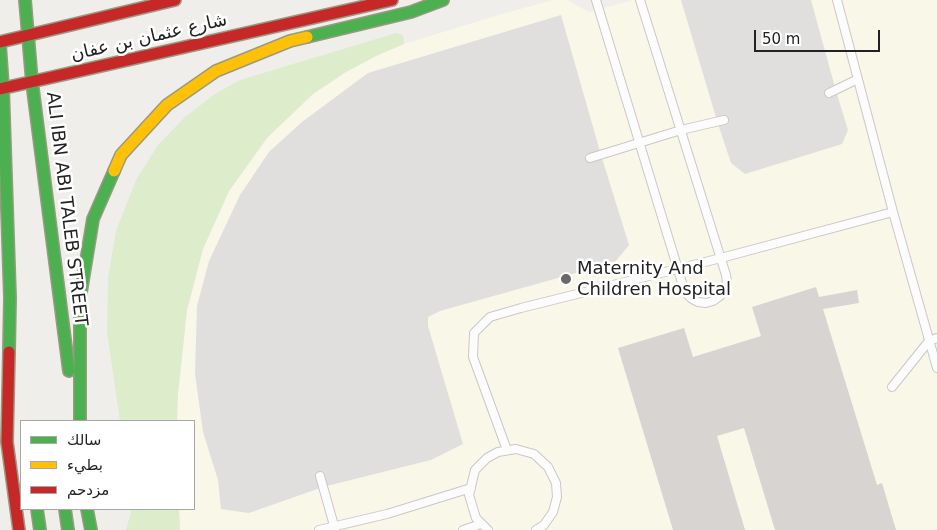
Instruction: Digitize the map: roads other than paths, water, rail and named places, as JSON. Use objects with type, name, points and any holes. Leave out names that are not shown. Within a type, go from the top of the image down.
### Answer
[{"type":"street","name":"ALI IBN ABI TALEB STREET","points":[[24,0],[32,82],[75,420]]},
{"type":"street","name":"شارع عثمان بن عفان","points":[[0,44],[175,0]]},
{"type":"street","name":"شارع عثمان بن عفان","points":[[1,88],[392,0]]},
{"type":"street","points":[[80,420],[80,298],[93,219],[121,155],[167,105],[216,71],[290,41],[411,12],[443,0]]},
{"type":"street","points":[[0,44],[10,298],[7,442],[19,530]]},
{"type":"street","points":[[0,248],[10,298]]},
{"type":"street","points":[[37,510],[40,530]]},
{"type":"street","points":[[65,510],[68,530]]},
{"type":"street","points":[[88,510],[91,530]]},
{"type":"lane","points":[[596,0],[683,286],[686,293],[692,299],[698,302],[713,301],[724,290],[726,275],[640,0]]},
{"type":"lane","points":[[837,0],[893,212],[933,339],[937,368]]},
{"type":"lane","points":[[829,93],[858,80]]},
{"type":"lane","points":[[590,158],[681,130],[724,120]]},
{"type":"lane","points":[[507,450],[473,357],[474,333],[490,317],[893,212]]},
{"type":"lane","points":[[892,387],[933,339]]},
{"type":"lane","points":[[488,530],[476,518],[469,495],[475,470],[487,458],[498,452],[516,449],[534,454],[548,467],[556,483],[557,497],[553,512],[544,525],[536,530]]},
{"type":"lane","points":[[320,476],[335,528]]},
{"type":"lane","points":[[319,530],[335,528],[387,514],[471,488]]},
{"type":"lane","points":[[463,530],[481,524]]},
{"type":"place","name":"Maternity And Children Hospital","points":[[566,279]]}]
